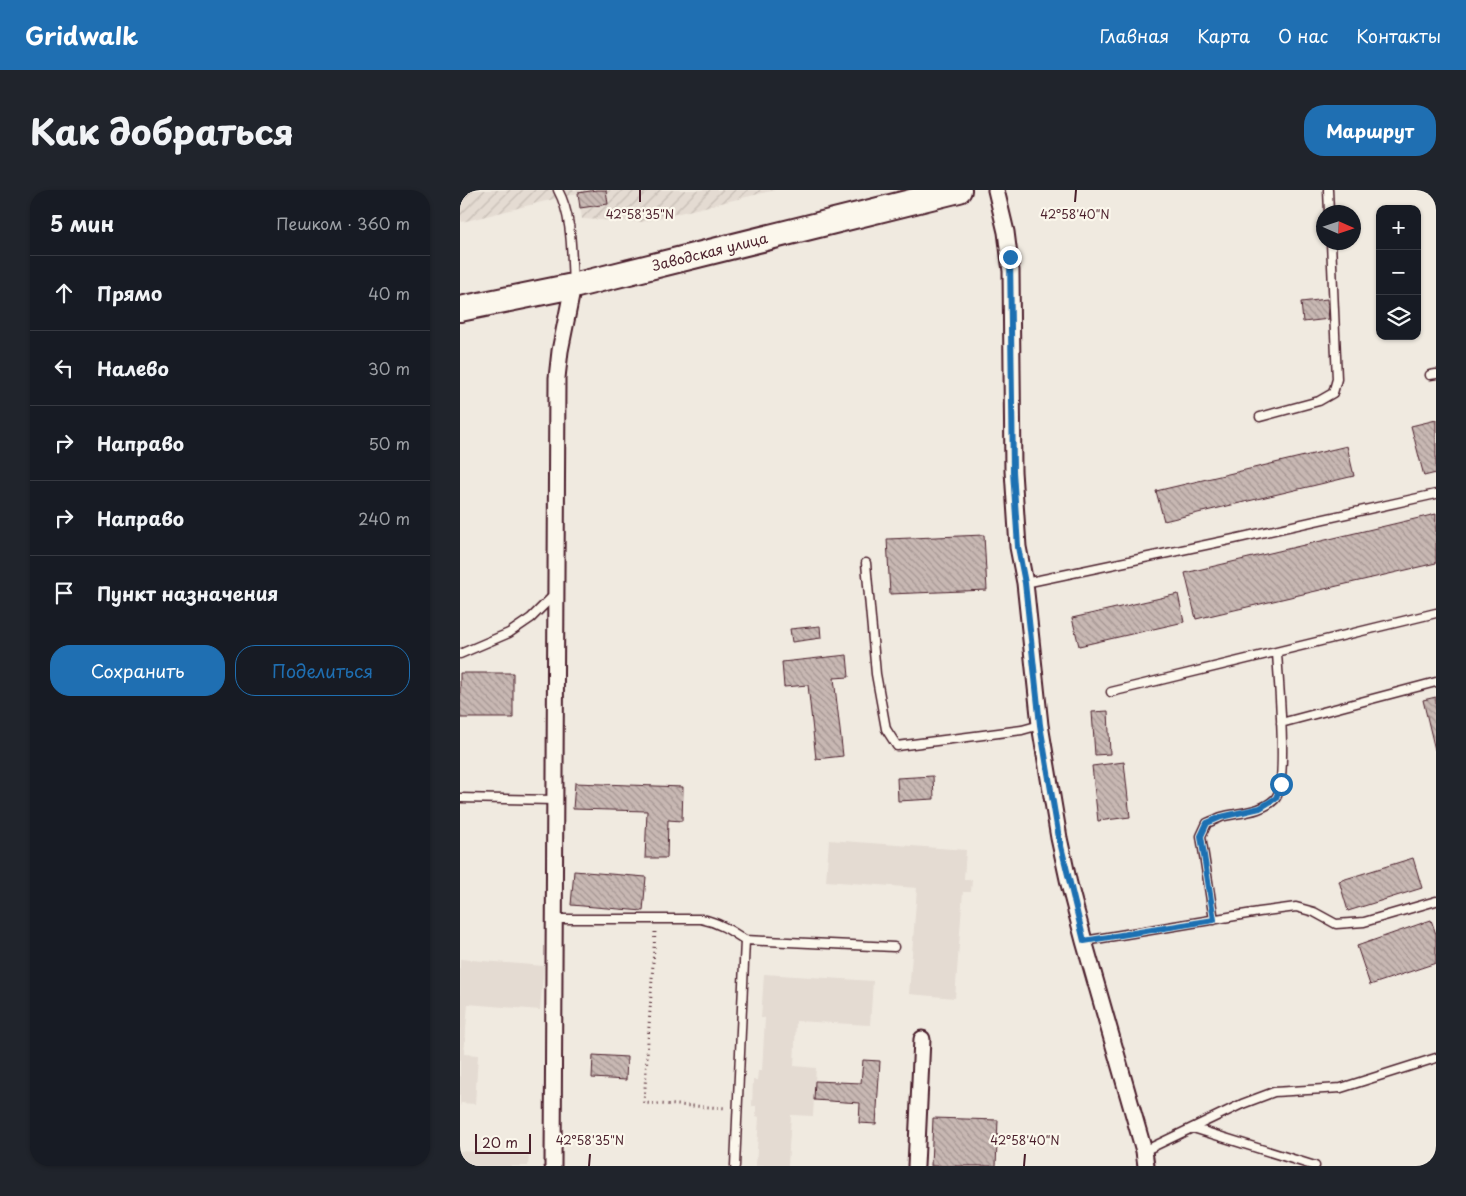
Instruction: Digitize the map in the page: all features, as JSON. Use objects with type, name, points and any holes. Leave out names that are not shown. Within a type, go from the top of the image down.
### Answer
[{"type":"main road","name":"Заводская улица","points":[[460,309],[573,286],[958,190]]},
{"type":"street","points":[[996,190],[1006,232],[1011,271],[1013,471],[1018,547],[1025,583],[1040,725],[1059,838],[1084,941],[1145,1158]]},
{"type":"street","points":[[553,1166],[558,378],[560,351],[573,286]]},
{"type":"street","points":[[916,1166],[922,1039]]},
{"type":"lane","points":[[558,190],[562,197],[570,229],[573,286]]},
{"type":"lane","points":[[1328,190],[1329,205]]},
{"type":"lane","points":[[1260,417],[1319,401],[1333,393],[1337,379],[1331,250]]},
{"type":"lane","points":[[1025,583],[1436,494]]},
{"type":"lane","points":[[866,563],[876,674],[886,729],[897,746],[1022,730],[1040,725]]},
{"type":"lane","points":[[460,654],[509,633],[531,618],[556,593]]},
{"type":"lane","points":[[1111,692],[1436,613]]},
{"type":"lane","points":[[1214,920],[1201,836],[1207,823],[1221,817],[1260,808],[1276,798],[1281,784],[1281,723],[1277,652]]},
{"type":"lane","points":[[1281,723],[1436,682]]},
{"type":"lane","points":[[460,798],[555,800]]},
{"type":"lane","points":[[1084,941],[1296,907],[1314,912],[1336,924],[1364,922],[1436,900]]},
{"type":"lane","points":[[554,919],[701,919],[714,922],[745,940],[894,947]]},
{"type":"lane","points":[[736,1166],[745,940]]},
{"type":"lane","points":[[1145,1158],[1192,1128],[1242,1104],[1274,1092],[1341,1088],[1436,1058]]},
{"type":"lane","points":[[1192,1128],[1315,1166]]},
{"type":"path","points":[[656,919],[644,1103],[738,1108]]},
{"type":"shaded area","points":[[460,190],[775,190],[642,222],[582,219],[578,193],[462,222],[460,217]]},
{"type":"shaded area","points":[[829,840],[966,850],[964,879],[972,880],[971,892],[963,892],[955,998],[909,994],[917,888],[826,881]]},
{"type":"shaded area","points":[[460,959],[544,966],[540,1010],[468,1004],[464,1054],[478,1055],[475,1104],[461,1103],[460,1106]]},
{"type":"shaded area","points":[[764,974],[873,981],[870,1025],[796,1021],[794,1066],[816,1068],[813,1116],[791,1115],[788,1166],[756,1166],[759,1117],[756,1116],[756,1106],[752,1106],[753,1080],[757,1080],[758,1071],[762,1071],[765,1018],[761,1018]]},
{"type":"shaded area","points":[[460,1151],[529,1156],[528,1166],[460,1166]]},
{"type":"building","points":[[606,190],[608,204],[580,208],[578,193]]},
{"type":"building","points":[[1327,299],[1329,319],[1303,322],[1301,302]]},
{"type":"building","points":[[1436,420],[1436,473],[1424,476],[1411,426]]},
{"type":"building","points":[[1347,446],[1354,476],[1164,521],[1156,491]]},
{"type":"building","points":[[1436,514],[1436,563],[1196,619],[1185,573]]},
{"type":"building","points":[[984,535],[987,590],[890,594],[887,539]]},
{"type":"building","points":[[1178,594],[1184,622],[1079,646],[1072,618]]},
{"type":"building","points":[[820,626],[821,638],[792,642],[790,629]]},
{"type":"building","points":[[847,655],[849,677],[834,678],[843,756],[816,759],[808,685],[784,687],[782,662]]},
{"type":"building","points":[[460,673],[513,673],[513,718],[460,718]]},
{"type":"building","points":[[1436,697],[1436,750],[1435,750],[1423,700]]},
{"type":"building","points":[[1108,711],[1110,754],[1095,755],[1092,712]]},
{"type":"building","points":[[1124,762],[1130,817],[1098,821],[1092,766]]},
{"type":"building","points":[[933,776],[934,799],[898,801],[897,778]]},
{"type":"building","points":[[575,783],[683,787],[682,821],[668,820],[667,858],[645,858],[647,811],[573,809]]},
{"type":"building","points":[[1413,858],[1422,888],[1348,911],[1339,881]]},
{"type":"building","points":[[574,871],[646,877],[643,911],[571,905]]},
{"type":"building","points":[[1431,920],[1436,934],[1436,963],[1370,985],[1357,946]]},
{"type":"building","points":[[593,1055],[627,1057],[626,1080],[592,1078]]},
{"type":"building","points":[[863,1060],[880,1061],[876,1124],[859,1123],[860,1103],[814,1100],[815,1081],[861,1083]]},
{"type":"building","points":[[933,1118],[998,1120],[996,1166],[931,1166]]},
{"type":"route","points":[[1010,257],[1013,471],[1018,547],[1025,583],[1040,725],[1059,838],[1084,941],[1214,920],[1201,836],[1207,823],[1221,817],[1260,808],[1276,798],[1281,784]]}]
